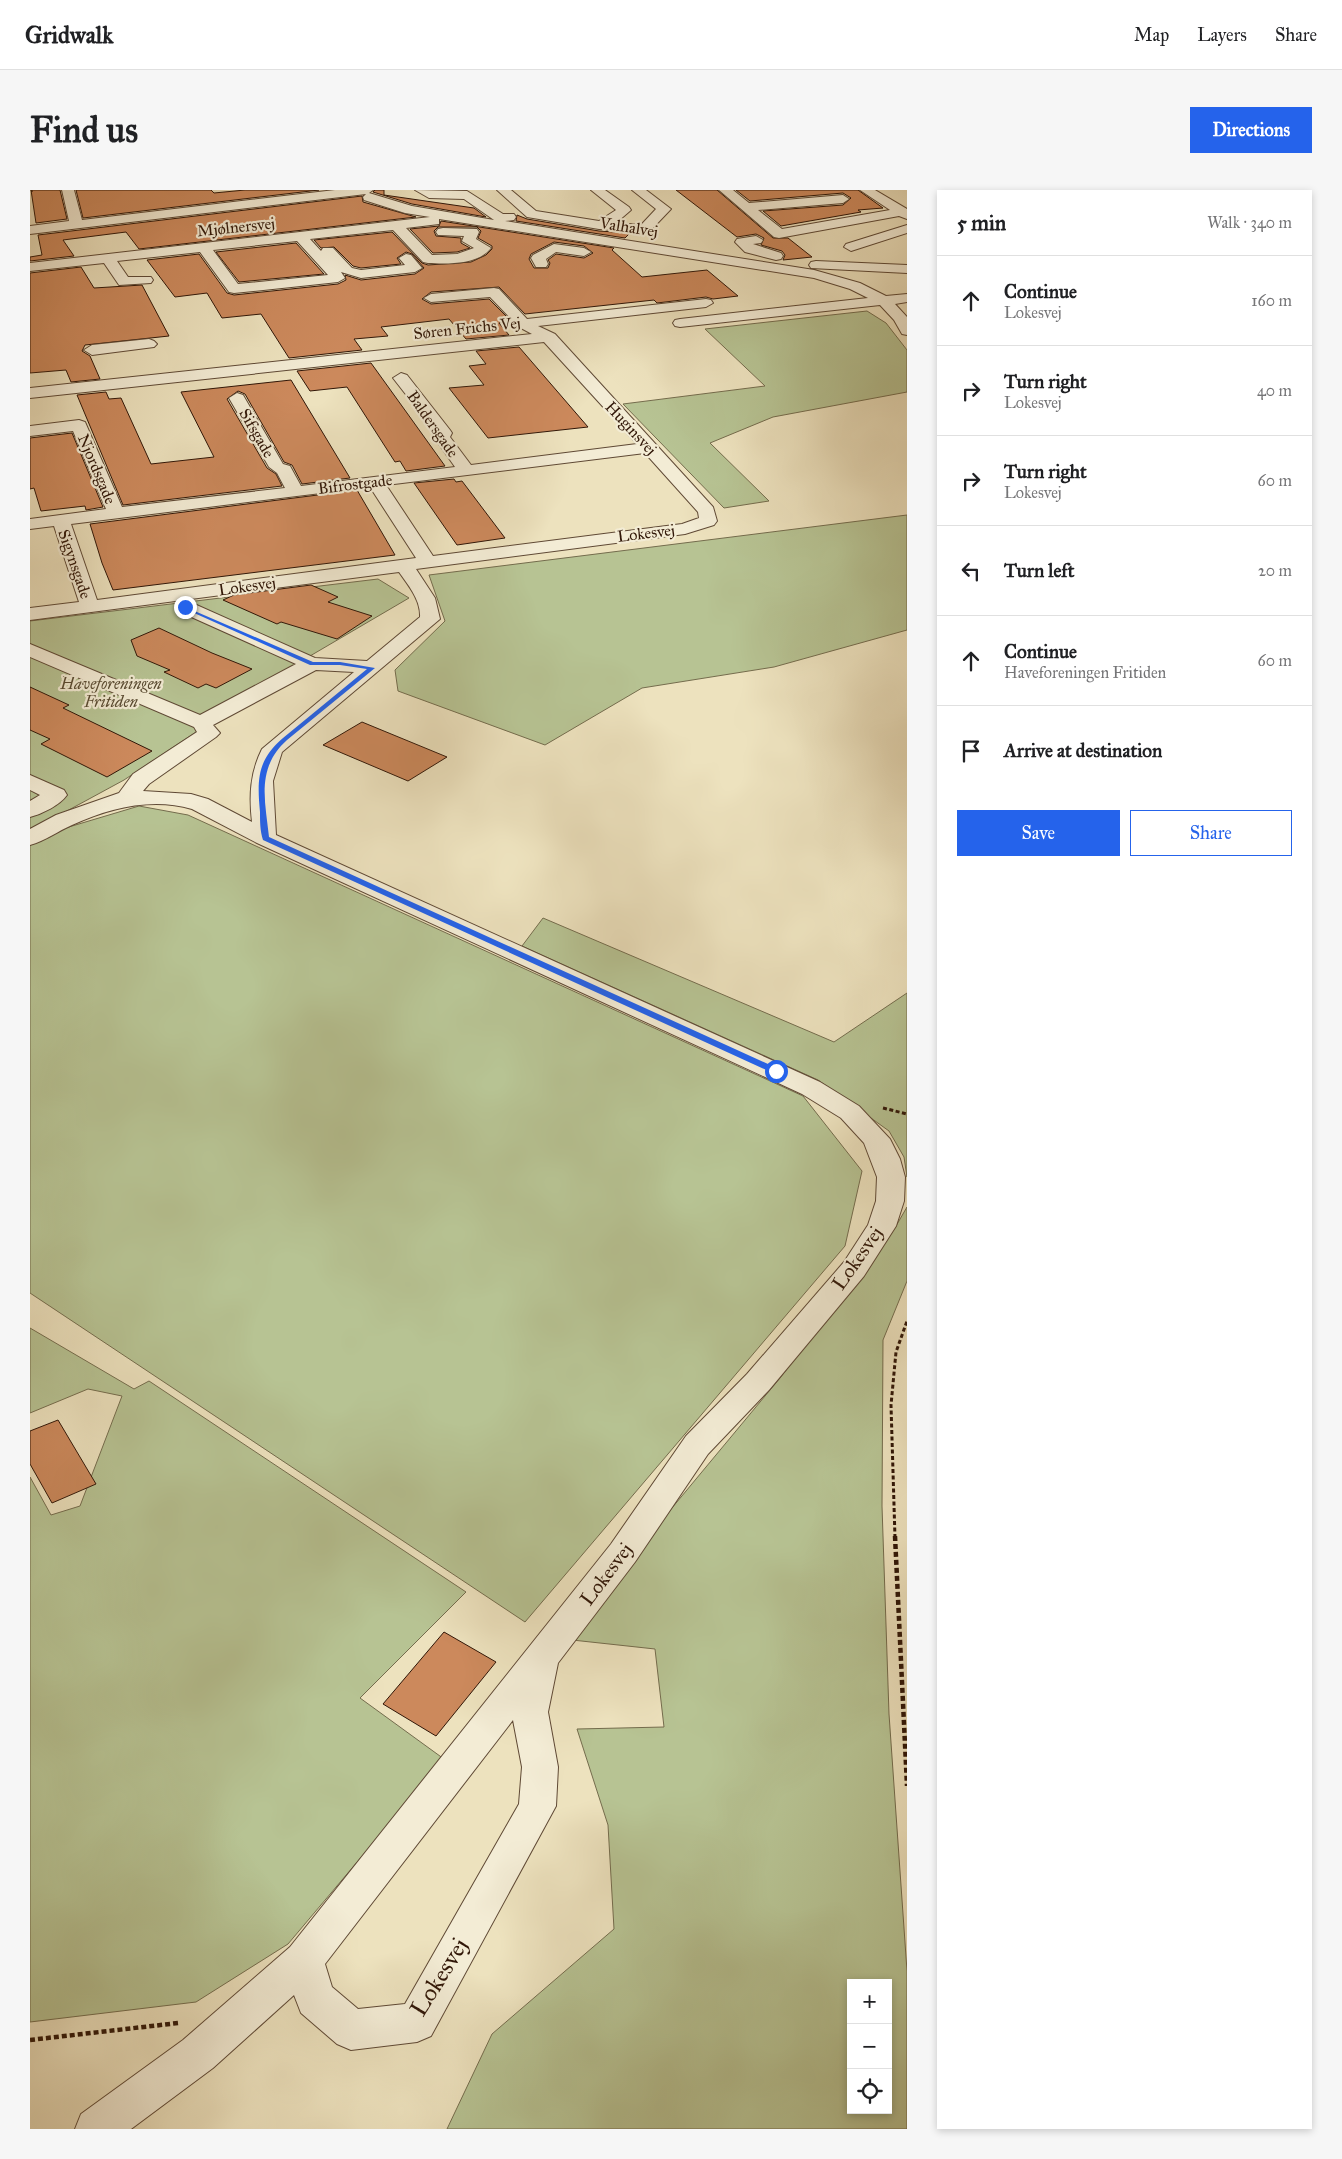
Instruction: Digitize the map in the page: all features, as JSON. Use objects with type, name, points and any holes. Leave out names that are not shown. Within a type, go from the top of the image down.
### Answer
[{"type":"street","points":[[68,190],[77,225]]},
{"type":"street","points":[[421,190],[428,194],[467,195],[500,218],[532,214],[599,225],[644,228],[664,209],[638,190]]},
{"type":"street","points":[[504,190],[532,214]]},
{"type":"street","points":[[597,190],[624,210],[607,223],[599,225]]},
{"type":"street","points":[[725,190],[779,234],[904,214]]},
{"type":"street","points":[[806,191],[818,200]]},
{"type":"street","points":[[747,207],[847,198],[870,193],[904,214]]},
{"type":"street","points":[[30,230],[297,195],[368,194]]},
{"type":"street","name":"Valhalvej","points":[[368,194],[410,210],[805,272],[856,287],[881,301],[892,308],[907,332]]},
{"type":"street","points":[[768,194],[781,204]]},
{"type":"street","points":[[401,231],[445,216]]},
{"type":"street","points":[[851,247],[907,229]]},
{"type":"street","points":[[308,240],[401,231],[472,232],[469,241],[484,248],[475,254],[455,259],[428,259],[401,231]]},
{"type":"street","points":[[207,252],[234,289],[338,278],[308,240]]},
{"type":"street","points":[[308,240],[347,271],[361,274],[415,268],[406,258]]},
{"type":"street","name":"Mjølnersvej","points":[[30,267],[207,252],[308,240]]},
{"type":"street","points":[[756,240],[742,242],[750,250],[780,257],[772,266]]},
{"type":"street","points":[[632,258],[644,246]]},
{"type":"street","points":[[541,264],[538,258],[554,248],[710,268],[787,281],[794,287]]},
{"type":"street","points":[[710,268],[723,258]]},
{"type":"street","points":[[109,259],[124,282],[146,280]]},
{"type":"street","points":[[805,272],[818,264],[907,269]]},
{"type":"street","name":"Huginsvej","points":[[431,298],[494,292],[524,324],[548,337],[707,511],[708,521]]},
{"type":"street","points":[[663,324],[907,298]]},
{"type":"street","points":[[505,326],[543,320],[711,302],[723,318]]},
{"type":"street","name":"Søren Frichs Vej","points":[[30,393],[567,335]]},
{"type":"street","points":[[411,337],[414,351]]},
{"type":"street","points":[[395,338],[414,351]]},
{"type":"street","points":[[92,350],[116,354],[149,344]]},
{"type":"street","points":[[272,351],[281,366]]},
{"type":"street","points":[[178,361],[186,376]]},
{"type":"street","name":"Baldersgade","points":[[401,378],[444,433],[442,437],[466,470]]},
{"type":"street","name":"Sifsgade","points":[[237,398],[277,467],[284,470],[295,491]]},
{"type":"street","name":"Njordsgade","points":[[62,411],[74,426],[116,514]]},
{"type":"street","points":[[30,431],[74,426]]},
{"type":"street","name":"Bifrostgade","points":[[30,524],[649,448]]},
{"type":"street","points":[[374,481],[428,562]]},
{"type":"street","name":"Sigynsgade","points":[[61,520],[90,607]]},
{"type":"street","name":"Lokesvej","points":[[30,614],[685,529],[708,521]]},
{"type":"street","points":[[265,838],[260,787],[266,760],[274,749],[430,619],[430,608],[404,566]]},
{"type":"street","points":[[185,607],[312,664],[340,664],[372,668]]},
{"type":"street","points":[[30,650],[201,723],[209,733],[141,779],[127,798],[64,820],[30,838]]},
{"type":"street","points":[[201,723],[312,664]]},
{"type":"street","points":[[30,782],[56,795],[30,810]]},
{"type":"street","name":"Lokesvej","points":[[127,798],[182,799],[200,804],[265,838],[811,1088],[850,1112],[876,1139],[886,1159],[891,1177],[890,1202],[882,1226],[854,1269],[758,1382],[697,1445],[623,1553],[304,1960],[315,1999],[350,2030],[417,2022],[537,1806],[540,1767],[530,1712],[541,1658]]},
{"type":"street","points":[[96,2129],[198,2054],[304,1960]]},
{"type":"path","points":[[907,1321],[896,1352],[891,1458],[895,1581],[907,1786]]},
{"type":"path","points":[[30,2040],[183,2023]]},
{"type":"green space","points":[[867,311],[886,323],[907,350],[907,392],[773,417],[710,443],[769,501],[724,508],[623,404],[765,386],[705,329]]},
{"type":"green space","points":[[907,515],[907,630],[774,667],[642,688],[545,745],[398,691],[395,670],[445,621],[429,575]]},
{"type":"green space","name":"Haveforeningen Fritiden","points":[[378,579],[409,598],[310,656],[124,780],[30,831],[30,621]]},
{"type":"green space","points":[[139,806],[188,815],[803,1096],[862,1171],[845,1246],[525,1622],[30,1293],[30,845],[52,832]]},
{"type":"green space","points":[[543,918],[834,1042],[907,993],[907,1177],[904,1157],[889,1131],[818,1080],[522,946]]},
{"type":"green space","points":[[907,1207],[907,1281],[883,1340],[882,1506],[889,1714],[907,1971],[907,2129],[447,2129],[492,2034],[614,1929],[608,1825],[577,1729],[664,1727],[655,1649],[563,1639],[780,1378],[896,1226]]},
{"type":"green space","points":[[30,1328],[134,1389],[149,1381],[466,1592],[360,1698],[444,1759],[288,1944],[196,2002],[30,2022],[30,1477],[51,1515],[80,1506],[122,1396],[88,1389],[30,1413]]},
{"type":"building","points":[[31,190],[32,192],[32,190],[60,190],[67,219],[36,223]]},
{"type":"building","points":[[76,190],[211,190],[214,193],[245,190],[319,190],[83,218]]},
{"type":"building","points":[[375,190],[384,190],[384,195],[474,208],[486,217],[412,204],[373,192]]},
{"type":"building","points":[[676,190],[717,190],[773,238],[788,238],[812,257],[783,260],[785,255],[782,251],[761,245],[764,238],[756,234],[737,237]]},
{"type":"building","points":[[736,190],[858,190],[883,208],[858,210],[861,212],[781,226],[763,211],[843,205],[851,198],[843,193],[750,201]]},
{"type":"building","points":[[362,196],[363,202],[416,217],[139,249],[126,232],[63,240],[74,256],[30,261],[30,257],[42,255],[38,235]]},
{"type":"building","points":[[517,215],[527,219],[599,231],[630,233],[625,238],[516,221]]},
{"type":"building","points":[[441,221],[614,248],[612,250],[642,277],[707,270],[738,296],[713,299],[706,297],[657,303],[654,300],[525,314],[499,287],[431,292],[422,299],[431,304],[489,299],[512,322],[499,323],[509,335],[466,339],[449,319],[381,327],[388,336],[354,339],[362,350],[289,358],[261,314],[222,318],[207,293],[175,297],[147,260],[199,254],[227,293],[234,295],[338,284],[346,280],[345,275],[361,280],[415,274],[424,268],[412,254],[406,252],[397,258],[401,264],[361,268],[353,266],[334,247],[321,248],[314,240],[392,232],[422,263],[428,265],[471,262],[486,255],[492,249],[492,246],[478,238],[481,231],[477,227],[438,227],[434,231],[436,236],[461,238],[461,243],[470,248],[457,252],[433,253],[410,229],[439,226]],"holes":[[[554,242],[584,246],[593,253],[584,258],[556,254],[548,260],[550,263],[548,268],[534,268],[529,259],[531,254]]]},
{"type":"building","points":[[296,243],[324,274],[239,282],[216,252]]},
{"type":"building","points":[[81,267],[94,288],[142,285],[169,336],[85,345],[82,351],[90,356],[100,379],[71,382],[66,370],[30,373],[30,273]]},
{"type":"building","points":[[519,347],[588,427],[488,438],[449,388],[484,385],[469,366],[486,364],[476,351]]},
{"type":"building","points":[[371,363],[445,466],[406,471],[400,461],[395,462],[347,387],[310,391],[297,371]]},
{"type":"building","points":[[291,380],[350,478],[302,484],[292,465],[284,462],[245,394],[238,391],[227,399],[267,468],[276,474],[282,486],[123,505],[77,395],[106,392],[109,399],[121,398],[151,464],[214,457],[181,392]]},
{"type":"building","points":[[72,433],[103,507],[86,510],[85,506],[41,511],[34,488],[30,489],[30,438]]},
{"type":"building","points":[[454,479],[456,482],[462,481],[505,538],[457,545],[414,483]]},
{"type":"building","points":[[357,490],[395,555],[113,590],[102,563],[90,524]]},
{"type":"building","points":[[311,585],[338,597],[328,602],[372,616],[337,639],[281,622],[277,624],[223,600],[234,595]]},
{"type":"building","points":[[159,628],[252,669],[216,688],[206,684],[198,688],[164,672],[170,670],[137,656],[131,640]]},
{"type":"building","points":[[30,687],[69,705],[63,708],[152,751],[107,777],[41,744],[50,739],[30,730]]},
{"type":"building","points":[[362,722],[447,757],[408,781],[323,745]]},
{"type":"building","points":[[58,1420],[96,1484],[52,1503],[30,1464],[30,1431]]},
{"type":"building","points":[[444,1632],[496,1662],[436,1736],[383,1704]]},
{"type":"route","points":[[185,607],[312,664],[326,663],[372,668],[285,739],[266,760],[260,787],[265,838],[776,1071]]}]
